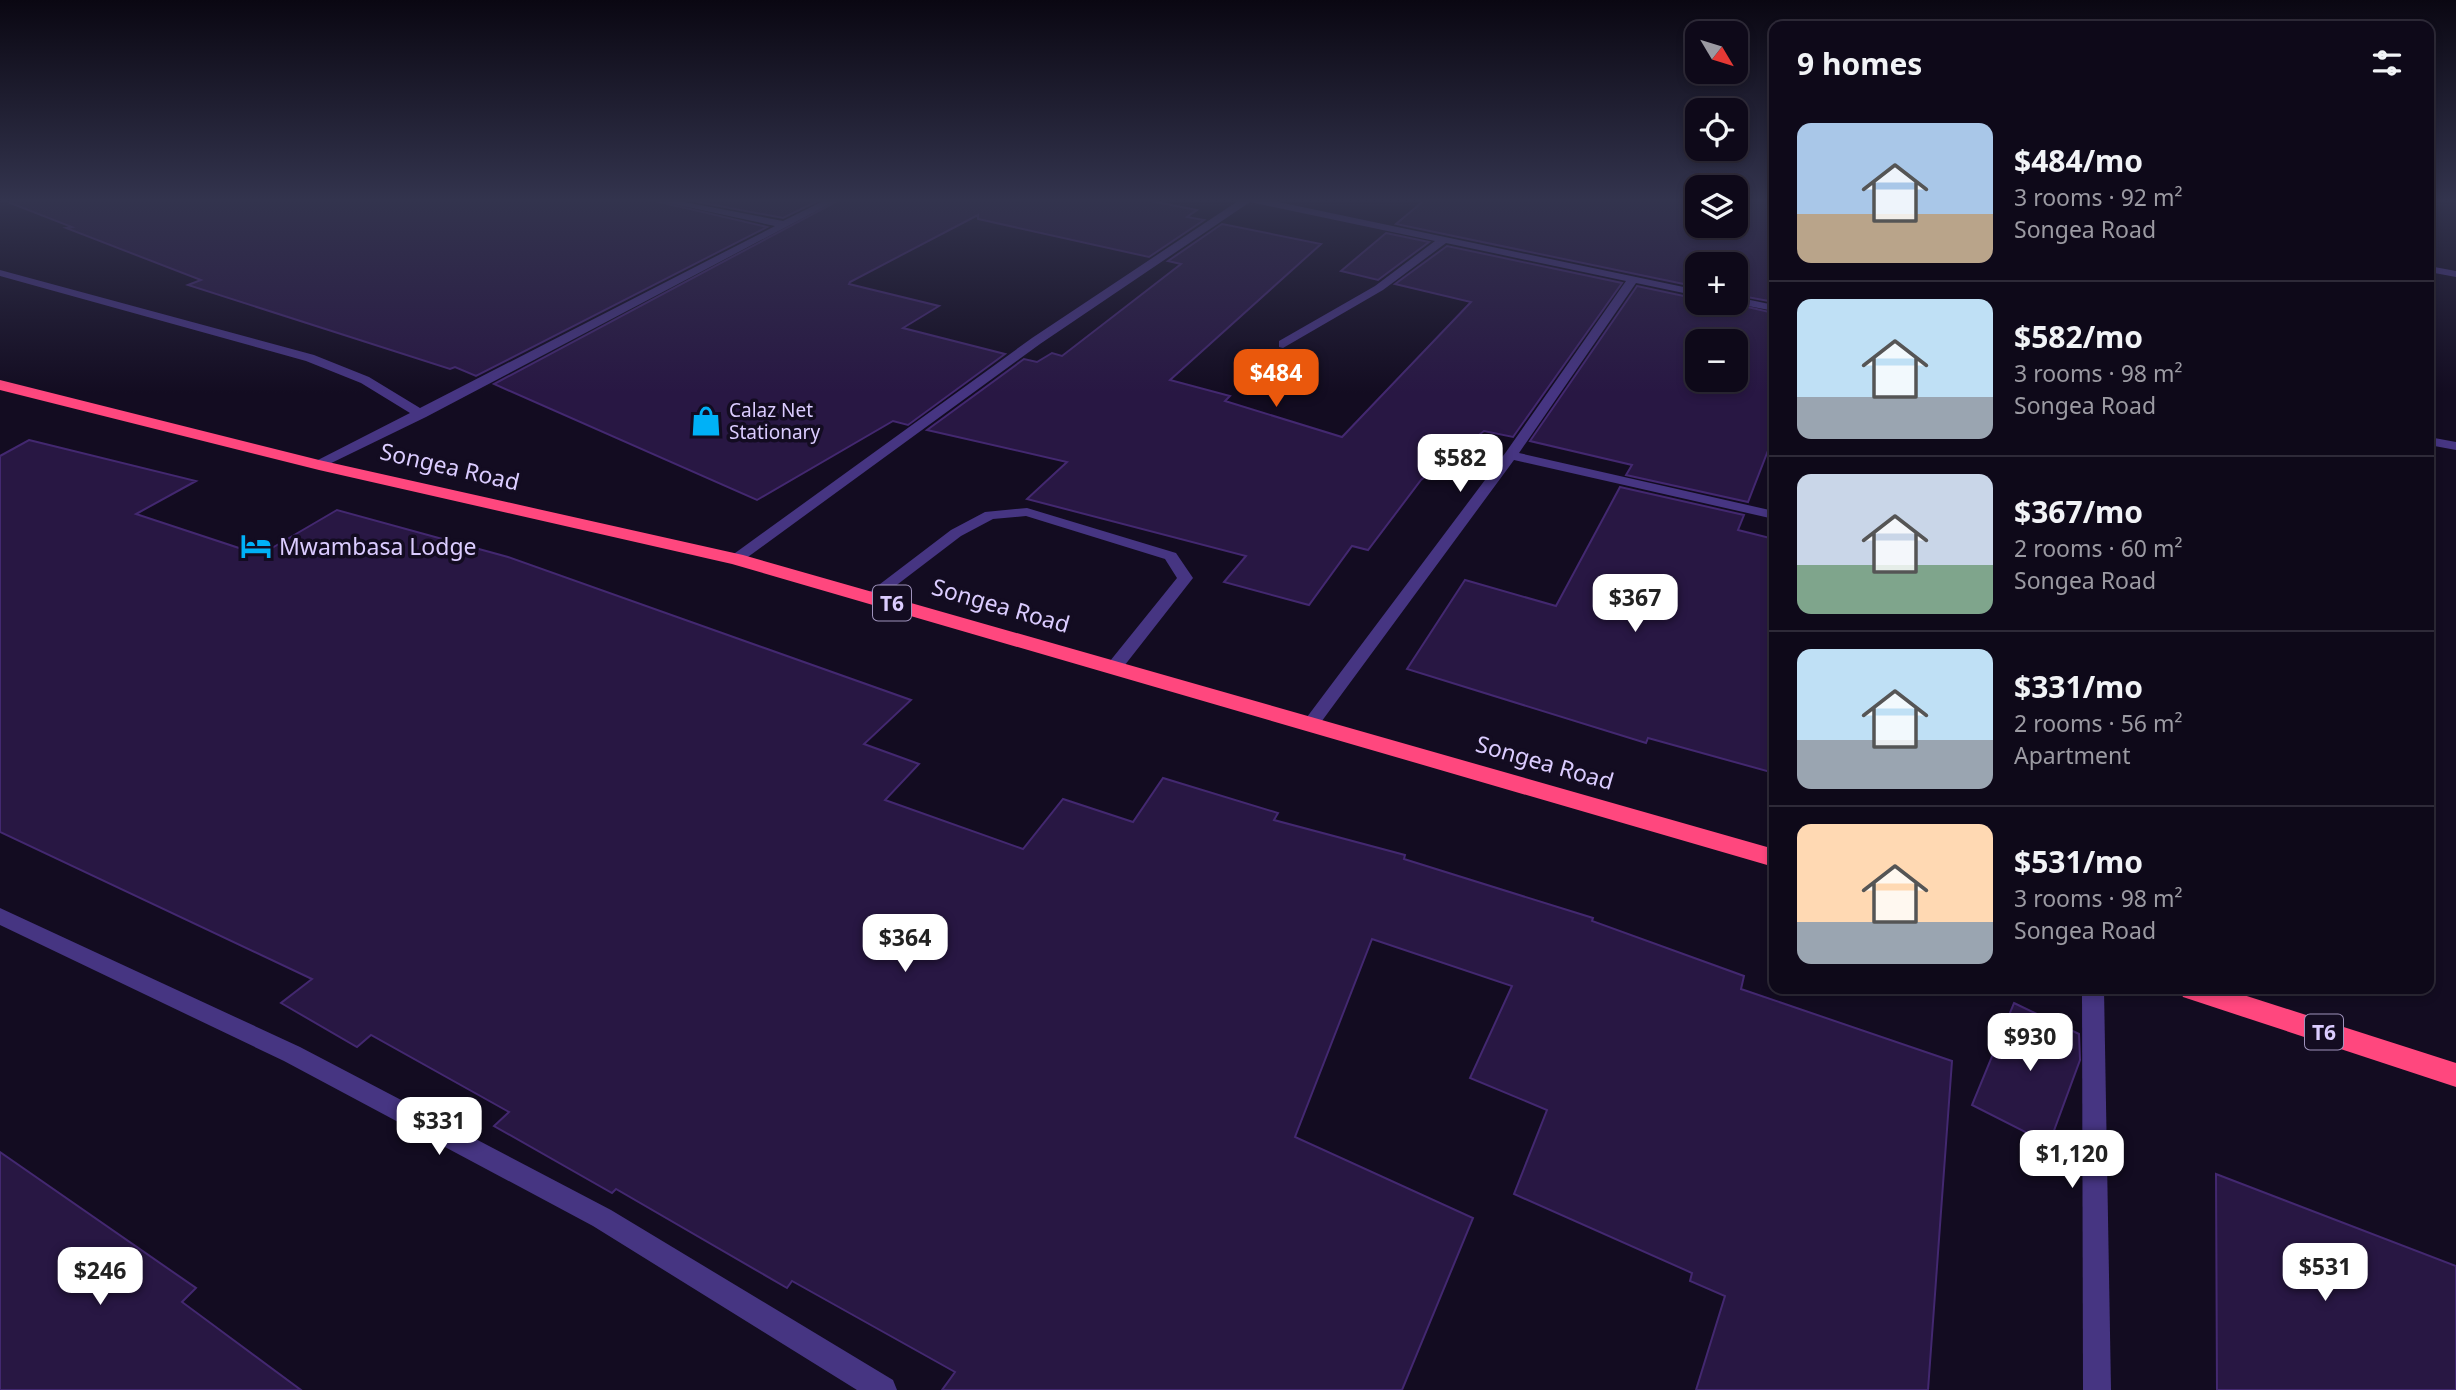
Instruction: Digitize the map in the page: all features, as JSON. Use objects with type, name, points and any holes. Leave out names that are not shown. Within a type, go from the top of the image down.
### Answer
[{"type":"highway","name":"Songea Road","points":[[0,384],[318,465],[736,559],[1769,857]]},
{"type":"highway","name":"T6","points":[[2207,994],[2456,1075]]},
{"type":"street","points":[[318,465],[706,264]]},
{"type":"street","points":[[736,559],[1036,341],[1152,264]]},
{"type":"street","points":[[1283,344],[1379,288],[1411,264]]},
{"type":"street","points":[[1557,264],[1685,289]]},
{"type":"street","points":[[2434,270],[2456,274]]},
{"type":"street","points":[[0,273],[310,358],[365,380],[421,414]]},
{"type":"street","points":[[1310,725],[1511,455],[1633,279]]},
{"type":"street","points":[[1748,303],[1769,307]]},
{"type":"street","points":[[2434,442],[2456,446]]},
{"type":"street","points":[[1511,455],[1769,514]]},
{"type":"street","points":[[871,597],[956,533],[990,515],[1027,512],[1171,556],[1185,578],[1115,666]]},
{"type":"street","points":[[0,916],[292,1054],[602,1219],[883,1390]]},
{"type":"street","points":[[2093,994],[2097,1390]]},
{"type":"building","points":[[159,264],[695,264],[476,376],[455,367],[450,369],[188,285],[201,280]]},
{"type":"building","points":[[719,264],[885,264],[849,284],[939,306],[903,328],[1005,354],[908,425],[893,421],[757,500],[494,384]]},
{"type":"building","points":[[1181,264],[1299,264],[1170,380],[1230,396],[1225,401],[1342,437],[1471,302],[1395,284],[1423,264],[1532,264],[1622,283],[1513,437],[1484,431],[1421,480],[1368,550],[1352,546],[1309,605],[1224,582],[1246,556],[1027,499],[1067,462],[927,430],[1024,359],[1037,362],[1052,353],[1062,356]]},
{"type":"building","points":[[1349,264],[1400,264],[1378,280],[1341,271]]},
{"type":"building","points":[[1587,264],[1685,264],[1685,284]]},
{"type":"building","points":[[1748,264],[1769,264],[1769,301],[1748,297]]},
{"type":"building","points":[[1637,286],[1685,296],[1685,315],[1748,315],[1748,307],[1769,312],[1769,448],[1748,502],[1626,475],[1632,465],[1530,441]]},
{"type":"building","points":[[29,440],[196,481],[136,514],[260,555],[337,510],[508,557],[911,700],[864,744],[919,764],[885,800],[1023,849],[1063,799],[1133,822],[1163,778],[1278,813],[1274,820],[1405,855],[1404,859],[1593,918],[1592,921],[1744,976],[1741,989],[1952,1061],[1928,1390],[1696,1390],[1725,1296],[1690,1281],[1692,1273],[1514,1194],[1547,1110],[1470,1078],[1512,986],[1372,939],[1295,1137],[1473,1218],[1402,1390],[942,1390],[955,1372],[792,1281],[787,1288],[616,1189],[612,1193],[494,1126],[509,1112],[371,1035],[357,1047],[281,1003],[312,979],[0,832],[0,456]]},
{"type":"building","points":[[1620,487],[1744,515],[1738,530],[1769,538],[1769,772],[1648,738],[1646,743],[1407,669],[1465,580],[1556,606]]},
{"type":"building","points":[[2014,1003],[2079,1034],[2080,1060],[2049,1144],[1972,1105]]},
{"type":"building","points":[[0,1152],[196,1288],[182,1302],[301,1390],[0,1390]]},
{"type":"building","points":[[2216,1174],[2456,1266],[2456,1390],[2217,1390]]},
{"type":"place","name":"Calaz Net Stationary","points":[[706,421]]},
{"type":"place","name":"Mwambasa Lodge","points":[[256,546]]}]
